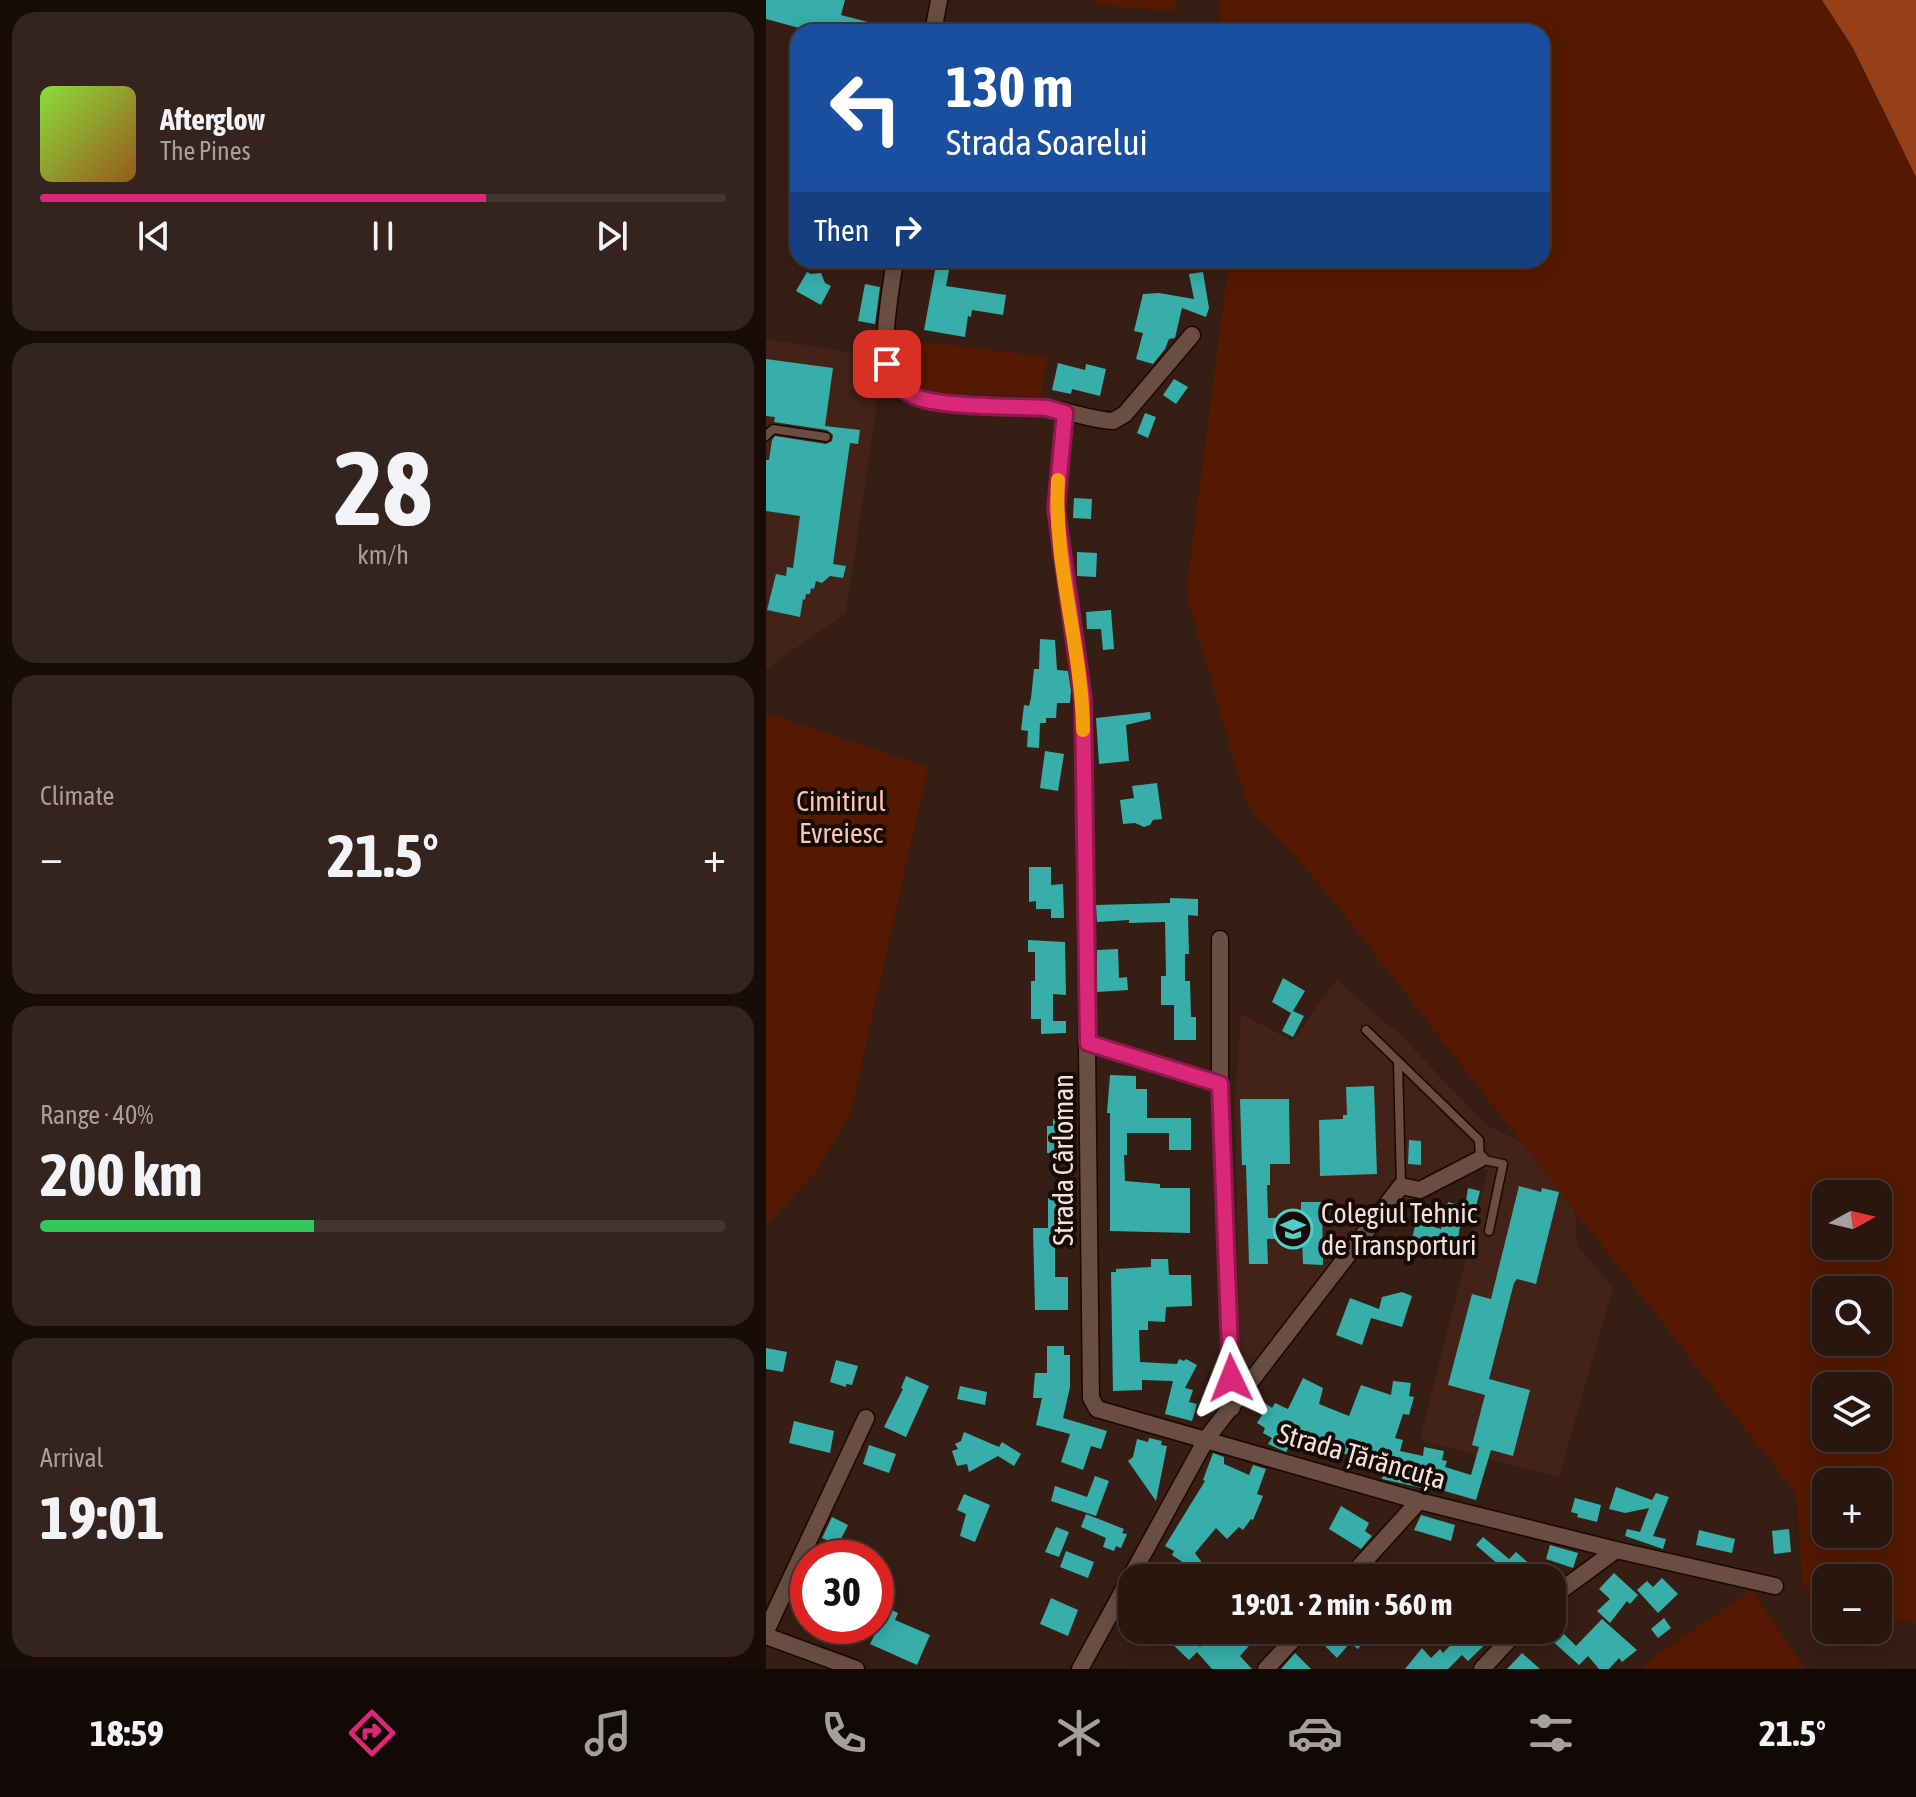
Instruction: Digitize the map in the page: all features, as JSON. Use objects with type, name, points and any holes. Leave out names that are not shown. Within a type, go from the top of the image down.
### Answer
[{"type":"street","points":[[934,24],[939,0]]},
{"type":"street","points":[[894,268],[886,340],[890,378],[915,397],[935,402],[1047,408],[1113,421],[1125,414],[1192,335]]},
{"type":"street","name":"Strada Cârloman","points":[[1065,413],[1056,509],[1083,699],[1091,1398],[1097,1409],[1207,1438]]},
{"type":"street","points":[[1220,939],[1220,1084],[1232,1408]]},
{"type":"street","points":[[1088,1043],[1220,1084]]},
{"type":"street","points":[[1080,1669],[1207,1438],[1401,1186],[1420,1190],[1480,1159]]},
{"type":"street","points":[[856,1669],[766,1633],[866,1418]]},
{"type":"street","name":"Strada Țărăncuța","points":[[1207,1438],[1419,1501],[1775,1586]]},
{"type":"street","points":[[1362,1564],[1419,1501]]},
{"type":"street","points":[[1566,1587],[1616,1550]]},
{"type":"street","points":[[1266,1669],[1289,1644]]},
{"type":"street","points":[[1482,1669],[1505,1644]]},
{"type":"lane","points":[[766,436],[773,429],[826,437]]},
{"type":"lane","points":[[1366,1030],[1479,1140],[1480,1159],[1503,1164],[1489,1231]]},
{"type":"lane","points":[[1398,1062],[1401,1186]]},
{"type":"shaded area","points":[[1822,0],[1916,0],[1916,177],[1853,48]]},
{"type":"shaded area","points":[[766,339],[856,353],[879,390],[846,613],[766,669]]},
{"type":"shaded area","points":[[1336,980],[1396,1031],[1489,1127],[1555,1156],[1573,1177],[1577,1244],[1613,1288],[1559,1477],[1420,1440],[1488,1170],[1479,1168],[1406,1203],[1387,1189],[1244,1378],[1239,1374],[1235,1097],[1241,1014],[1293,1041]]},
{"type":"green space","points":[[1095,0],[1176,0],[1175,11],[1095,5]]},
{"type":"green space","points":[[1219,0],[1822,0],[1853,48],[1916,177],[1916,1623],[1892,1619],[1892,1564],[1812,1564],[1812,1591],[1803,1587],[1796,1494],[1324,889],[1246,803],[1186,593],[1228,268],[1550,268],[1550,24],[1220,24]]},
{"type":"green space","points":[[901,339],[1048,357],[1040,397],[920,392],[902,368]]},
{"type":"green space","name":"Cimitirul Evreiesc","points":[[766,713],[928,767],[850,1115],[815,1173],[766,1225]]},
{"type":"green space","points":[[1752,1590],[1805,1669],[1643,1669],[1653,1657]]},
{"type":"building","points":[[766,0],[845,0],[841,15],[876,24],[790,26],[766,19]]},
{"type":"building","points":[[936,268],[949,268],[946,286],[1006,295],[1003,315],[972,310],[965,337],[924,330]]},
{"type":"building","points":[[807,272],[821,273],[825,283],[831,286],[821,305],[796,291]]},
{"type":"building","points":[[1203,272],[1209,308],[1206,317],[1182,308],[1175,338],[1169,339],[1153,364],[1136,359],[1143,333],[1134,331],[1143,294],[1159,293],[1194,299],[1189,274]]},
{"type":"building","points":[[865,284],[880,287],[875,324],[858,321]]},
{"type":"building","points":[[766,359],[833,368],[825,426],[860,430],[858,444],[850,443],[833,564],[846,566],[843,578],[830,576],[822,583],[816,581],[814,589],[811,588],[810,594],[803,599],[800,617],[767,610],[776,574],[786,576],[787,567],[793,568],[800,516],[766,511],[766,460],[769,460],[775,436],[826,444],[832,441],[833,435],[827,430],[774,422],[775,417],[766,416]]},
{"type":"building","points":[[1058,363],[1085,370],[1086,364],[1106,369],[1100,396],[1072,389],[1071,394],[1052,390]]},
{"type":"building","points":[[1174,379],[1188,387],[1176,404],[1163,395]]},
{"type":"building","points":[[1145,413],[1156,417],[1148,438],[1137,433]]},
{"type":"building","points":[[1074,498],[1092,499],[1091,519],[1073,518]]},
{"type":"building","points":[[1077,552],[1097,553],[1096,577],[1077,576]]},
{"type":"building","points":[[1111,610],[1114,649],[1103,650],[1101,629],[1087,629],[1086,612]]},
{"type":"building","points":[[1040,639],[1055,640],[1057,670],[1068,671],[1071,691],[1070,703],[1057,703],[1056,718],[1046,718],[1046,723],[1040,723],[1039,748],[1027,747],[1028,731],[1021,730],[1024,705],[1029,706],[1031,698],[1034,669],[1039,669]]},
{"type":"building","points":[[1150,712],[1151,719],[1126,725],[1129,761],[1099,764],[1096,718]]},
{"type":"building","points":[[1045,751],[1064,754],[1058,791],[1040,788]]},
{"type":"building","points":[[1157,783],[1162,819],[1153,820],[1144,827],[1135,823],[1123,824],[1120,800],[1134,798],[1132,786]]},
{"type":"building","points":[[1029,867],[1051,867],[1051,885],[1063,884],[1064,918],[1051,918],[1051,909],[1036,909],[1036,901],[1029,902]]},
{"type":"building","points":[[1170,898],[1198,899],[1198,916],[1188,915],[1189,954],[1185,954],[1185,981],[1190,981],[1191,1017],[1196,1017],[1196,1040],[1174,1040],[1174,1005],[1161,1005],[1161,976],[1166,976],[1165,922],[1097,922],[1096,905],[1170,903]]},
{"type":"building","points":[[1028,940],[1065,942],[1066,995],[1053,994],[1053,1021],[1066,1021],[1066,1033],[1041,1034],[1041,1019],[1031,1019],[1035,952],[1028,952]]},
{"type":"building","points":[[1118,949],[1119,978],[1127,977],[1128,990],[1097,992],[1097,950]]},
{"type":"building","points":[[1283,978],[1305,991],[1293,1011],[1304,1016],[1293,1037],[1282,1031],[1291,1013],[1272,1002]]},
{"type":"building","points":[[1110,1075],[1136,1076],[1136,1089],[1147,1089],[1147,1118],[1191,1118],[1191,1150],[1169,1150],[1169,1133],[1127,1133],[1127,1155],[1124,1155],[1125,1181],[1160,1184],[1160,1188],[1190,1188],[1190,1233],[1110,1231],[1110,1113],[1107,1113]]},
{"type":"building","points":[[1374,1086],[1377,1174],[1320,1176],[1319,1120],[1343,1119],[1343,1115],[1347,1115],[1346,1087]]},
{"type":"building","points":[[1240,1099],[1289,1099],[1290,1164],[1270,1164],[1268,1218],[1301,1217],[1301,1202],[1322,1202],[1323,1265],[1303,1264],[1302,1238],[1267,1239],[1268,1264],[1249,1264]]},
{"type":"building","points":[[1053,1119],[1066,1119],[1067,1152],[1047,1153],[1047,1126],[1053,1126]]},
{"type":"building","points":[[1409,1140],[1421,1141],[1421,1165],[1408,1164]]},
{"type":"building","points":[[1519,1186],[1541,1192],[1542,1188],[1559,1192],[1536,1284],[1517,1279],[1514,1283],[1489,1379],[1530,1390],[1513,1456],[1491,1450],[1476,1500],[1382,1479],[1383,1471],[1378,1470],[1380,1464],[1342,1453],[1343,1449],[1320,1438],[1313,1451],[1293,1440],[1286,1452],[1268,1444],[1272,1438],[1263,1433],[1265,1428],[1257,1423],[1262,1415],[1252,1408],[1259,1399],[1272,1408],[1275,1403],[1288,1409],[1303,1378],[1323,1388],[1319,1404],[1349,1416],[1361,1385],[1391,1395],[1393,1381],[1411,1383],[1409,1396],[1414,1397],[1409,1415],[1403,1414],[1395,1438],[1403,1440],[1400,1451],[1423,1456],[1424,1447],[1444,1451],[1442,1460],[1447,1461],[1445,1467],[1471,1475],[1479,1447],[1472,1445],[1485,1395],[1448,1385],[1472,1294],[1491,1299]]},
{"type":"building","points":[[1468,1188],[1480,1191],[1472,1223],[1461,1220],[1455,1258],[1410,1247],[1416,1222],[1441,1229],[1448,1202],[1465,1207]]},
{"type":"building","points":[[1066,1197],[1068,1231],[1060,1231],[1060,1236],[1055,1236],[1055,1277],[1068,1277],[1068,1310],[1035,1310],[1033,1228],[1048,1228],[1048,1198]]},
{"type":"building","points":[[1151,1259],[1168,1259],[1169,1275],[1191,1275],[1192,1306],[1166,1307],[1165,1322],[1148,1321],[1148,1330],[1139,1330],[1140,1362],[1177,1364],[1179,1359],[1186,1359],[1197,1365],[1185,1388],[1193,1390],[1189,1402],[1197,1404],[1192,1421],[1165,1414],[1173,1381],[1142,1380],[1142,1390],[1113,1391],[1111,1272],[1151,1267]]},
{"type":"building","points":[[1402,1292],[1412,1296],[1402,1327],[1371,1318],[1362,1345],[1336,1335],[1350,1298],[1379,1309],[1382,1297]]},
{"type":"building","points":[[1047,1346],[1064,1346],[1064,1355],[1070,1355],[1070,1387],[1063,1418],[1107,1431],[1101,1449],[1091,1446],[1083,1470],[1061,1462],[1070,1434],[1036,1425],[1042,1398],[1033,1398],[1035,1373],[1047,1373]]},
{"type":"building","points":[[766,1348],[787,1352],[783,1372],[766,1369]]},
{"type":"building","points":[[836,1360],[858,1366],[852,1385],[846,1384],[846,1387],[830,1382]]},
{"type":"building","points":[[906,1376],[929,1386],[906,1437],[884,1427]]},
{"type":"building","points":[[960,1386],[987,1392],[985,1405],[957,1399]]},
{"type":"building","points":[[794,1421],[834,1431],[830,1453],[789,1443]]},
{"type":"building","points":[[964,1432],[999,1447],[1002,1442],[1021,1454],[1014,1466],[998,1456],[969,1472],[967,1464],[957,1466],[952,1451],[958,1449],[955,1444],[961,1441]]},
{"type":"building","points":[[1149,1438],[1162,1441],[1161,1445],[1167,1446],[1156,1501],[1128,1461],[1133,1457],[1137,1439],[1148,1442]]},
{"type":"building","points":[[869,1445],[896,1454],[889,1473],[863,1464]]},
{"type":"building","points":[[1213,1453],[1224,1457],[1224,1464],[1249,1475],[1253,1465],[1266,1469],[1257,1494],[1263,1496],[1253,1520],[1243,1530],[1239,1527],[1227,1539],[1216,1528],[1195,1553],[1203,1564],[1185,1564],[1165,1546],[1203,1480]]},
{"type":"building","points":[[1095,1476],[1109,1481],[1096,1516],[1051,1501],[1055,1486],[1087,1497]]},
{"type":"building","points":[[1616,1487],[1652,1500],[1656,1493],[1669,1497],[1653,1536],[1666,1539],[1663,1549],[1625,1536],[1627,1529],[1640,1532],[1649,1508],[1625,1513],[1609,1509]]},
{"type":"building","points":[[964,1494],[990,1505],[975,1542],[960,1536],[966,1514],[957,1510]]},
{"type":"building","points":[[1575,1498],[1601,1505],[1597,1522],[1577,1517],[1578,1514],[1571,1512]]},
{"type":"building","points":[[1341,1506],[1369,1523],[1365,1531],[1372,1536],[1361,1549],[1329,1529]]},
{"type":"building","points":[[1086,1514],[1124,1529],[1122,1533],[1127,1534],[1121,1548],[1116,1546],[1114,1551],[1103,1547],[1106,1538],[1081,1527]]},
{"type":"building","points":[[1421,1515],[1455,1525],[1451,1541],[1414,1530]]},
{"type":"building","points":[[832,1517],[848,1525],[840,1540],[822,1538]]},
{"type":"building","points":[[1056,1527],[1069,1532],[1059,1557],[1045,1552]]},
{"type":"building","points":[[1789,1529],[1791,1552],[1774,1554],[1772,1531]]},
{"type":"building","points":[[1699,1530],[1735,1539],[1732,1553],[1696,1545]]},
{"type":"building","points":[[1483,1537],[1509,1559],[1516,1552],[1530,1564],[1498,1564],[1476,1545]]},
{"type":"building","points":[[1550,1545],[1578,1553],[1573,1568],[1546,1559]]},
{"type":"building","points":[[1066,1551],[1094,1562],[1088,1578],[1060,1567]]},
{"type":"building","points":[[1614,1573],[1638,1595],[1630,1604],[1627,1601],[1610,1623],[1597,1611],[1610,1599],[1599,1589]]},
{"type":"building","points":[[1662,1578],[1678,1594],[1658,1613],[1637,1590],[1647,1581],[1653,1587]]},
{"type":"building","points":[[1051,1598],[1078,1610],[1068,1636],[1040,1624]]},
{"type":"building","points":[[894,1611],[898,1613],[895,1620],[930,1635],[917,1665],[870,1644],[894,1644]]},
{"type":"building","points":[[1664,1618],[1671,1628],[1658,1638],[1651,1629]]},
{"type":"building","points":[[1602,1619],[1637,1650],[1622,1662],[1619,1658],[1609,1669],[1599,1669],[1588,1656],[1579,1665],[1556,1644],[1566,1644],[1566,1636],[1576,1646]]},
{"type":"building","points":[[1172,1644],[1197,1644],[1200,1647],[1203,1644],[1251,1644],[1240,1656],[1252,1669],[1212,1669],[1197,1652],[1189,1660]]},
{"type":"building","points":[[1323,1644],[1349,1644],[1337,1658]]},
{"type":"building","points":[[1452,1644],[1486,1644],[1468,1661],[1462,1655],[1448,1669],[1405,1669],[1422,1648],[1431,1658],[1440,1649],[1443,1653]]},
{"type":"building","points":[[1295,1653],[1311,1669],[1281,1669]]},
{"type":"building","points":[[1522,1653],[1540,1669],[1507,1669]]},
{"type":"slow traffic","points":[[1058,480],[1058,531],[1079,663],[1083,730]]},
{"type":"place","name":"Colegiul Tehnic de Transporturi","points":[[1293,1229]]},
{"type":"route","points":[[887,364],[890,378],[915,397],[935,402],[1047,408],[1065,413],[1056,509],[1083,699],[1088,1043],[1220,1084],[1231,1378]]}]
